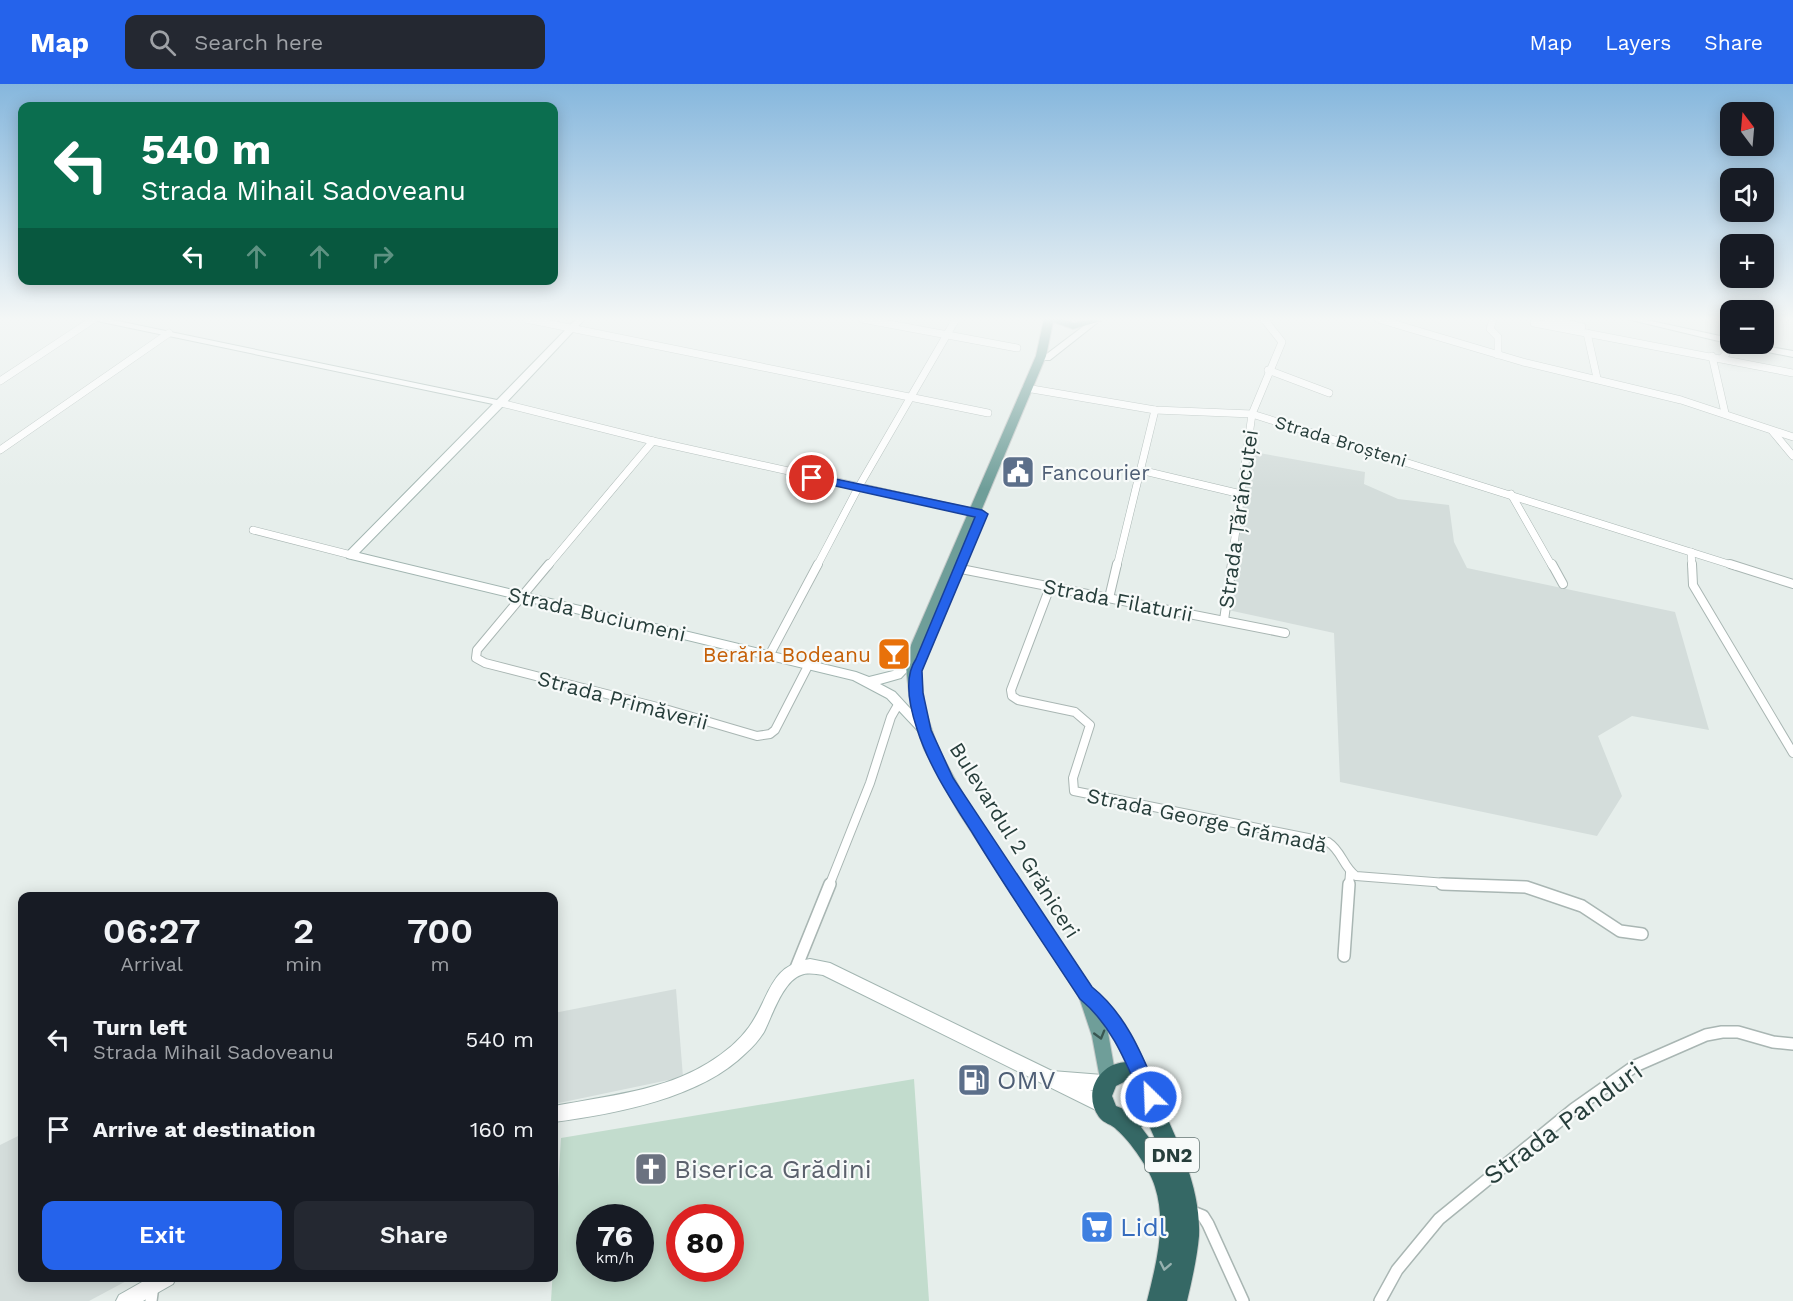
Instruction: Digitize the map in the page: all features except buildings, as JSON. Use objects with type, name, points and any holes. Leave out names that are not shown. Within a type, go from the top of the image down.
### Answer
[{"type":"highway","points":[[1105,1081],[1123,1071],[1142,1079]]},
{"type":"highway","name":"DN2","points":[[1142,1079],[1149,1090],[1150,1104],[1180,1175],[1186,1209],[1188,1229],[1176,1301]]},
{"type":"highway","name":"DN2","points":[[1105,1081],[1102,1099],[1152,1159],[1168,1190],[1172,1218],[1158,1301]]},
{"type":"highway","name":"DN2","points":[[1114,1113],[1140,1118],[1150,1104]]},
{"type":"main road","points":[[914,664],[922,661],[954,568],[1035,376]]},
{"type":"main road","name":"Bulevardul 2 Grăniceri","points":[[914,664],[916,693],[924,730],[939,765],[964,809],[1086,993],[1101,1036],[1105,1081]]},
{"type":"main road","name":"Bulevardul 2 Grăniceri","points":[[1086,993],[1102,1006],[1113,1021],[1128,1046],[1142,1079]]},
{"type":"street","points":[[0,450],[107,376]]},
{"type":"street","points":[[372,376],[501,403],[858,488],[979,513]]},
{"type":"street","points":[[351,555],[527,376]]},
{"type":"street","points":[[800,376],[988,413]]},
{"type":"street","points":[[770,654],[858,488],[924,376]]},
{"type":"street","points":[[1252,416],[1266,376]]},
{"type":"street","points":[[1283,376],[1329,393]]},
{"type":"street","points":[[1588,376],[1725,413],[1793,437]]},
{"type":"street","points":[[1717,376],[1725,413]]},
{"type":"street","name":"Strada Broșteni","points":[[1029,388],[1155,410],[1252,416],[1511,494],[1793,584]]},
{"type":"street","points":[[1109,598],[1155,410]]},
{"type":"street","name":"Strada Țărăncuței","points":[[1224,620],[1252,416]]},
{"type":"street","points":[[1773,431],[1793,456]]},
{"type":"street","points":[[524,597],[653,441]]},
{"type":"street","points":[[1140,470],[1240,494]]},
{"type":"street","points":[[1511,494],[1563,584]]},
{"type":"street","name":"Strada Buciumeni","points":[[253,530],[809,664],[868,682],[899,703],[924,730]]},
{"type":"street","points":[[1691,552],[1693,585],[1793,753]]},
{"type":"street","name":"Strada Filaturii","points":[[954,568],[1285,633]]},
{"type":"street","name":"Strada George Grămadă","points":[[1050,587],[1011,690],[1012,696],[1018,699],[1075,712],[1090,724],[1072,785],[1074,791],[1328,842],[1341,851],[1350,873],[1440,884],[1526,887],[1582,906],[1620,931],[1642,934]]},
{"type":"street","name":"Strada Primăverii","points":[[524,597],[477,650],[476,658],[479,662],[756,736],[770,734],[775,730],[809,664]]},
{"type":"street","points":[[868,682],[897,675],[914,664]]},
{"type":"street","points":[[796,968],[870,783],[891,717],[899,703]]},
{"type":"street","points":[[1344,956],[1350,873]]},
{"type":"street","points":[[558,1113],[682,1087],[710,1073],[746,1044],[760,1023],[784,977],[796,968],[811,965],[825,968],[1050,1078],[1114,1113]]},
{"type":"street","name":"Strada Panduri","points":[[1380,1301],[1397,1270],[1439,1219],[1574,1109],[1635,1066],[1706,1035],[1722,1032],[1738,1032],[1773,1042],[1793,1044]]},
{"type":"street","points":[[1050,1078],[1105,1081]]},
{"type":"street","points":[[1186,1209],[1203,1216],[1208,1224],[1243,1301]]},
{"type":"street","points":[[125,1301],[157,1288]]},
{"type":"shaded area","points":[[1248,451],[1365,472],[1364,484],[1398,499],[1449,505],[1454,542],[1467,568],[1675,612],[1709,730],[1632,716],[1598,736],[1622,796],[1597,836],[1340,782],[1334,633],[1228,610]]},
{"type":"shaded area","points":[[676,989],[683,1077],[558,1103],[558,1012]]},
{"type":"shaded area","points":[[18,1136],[18,1282],[125,1282],[89,1301],[0,1301],[0,1145]]},
{"type":"green space","points":[[914,1079],[929,1301],[551,1301],[552,1282],[558,1282],[558,1187],[561,1138]]},
{"type":"place","name":"Fancourier","points":[[1018,472]]},
{"type":"place","name":"Berăria Bodeanu","points":[[894,654]]},
{"type":"place","name":"OMV","points":[[974,1080]]},
{"type":"place","name":"Biserica Grădini","points":[[651,1169]]},
{"type":"place","name":"Lidl","points":[[1097,1227]]},
{"type":"route","points":[[812,478],[982,514],[922,661],[915,670],[918,709],[924,730],[931,749],[964,809],[1086,993],[1102,1006],[1113,1021],[1128,1046],[1151,1097]]}]
